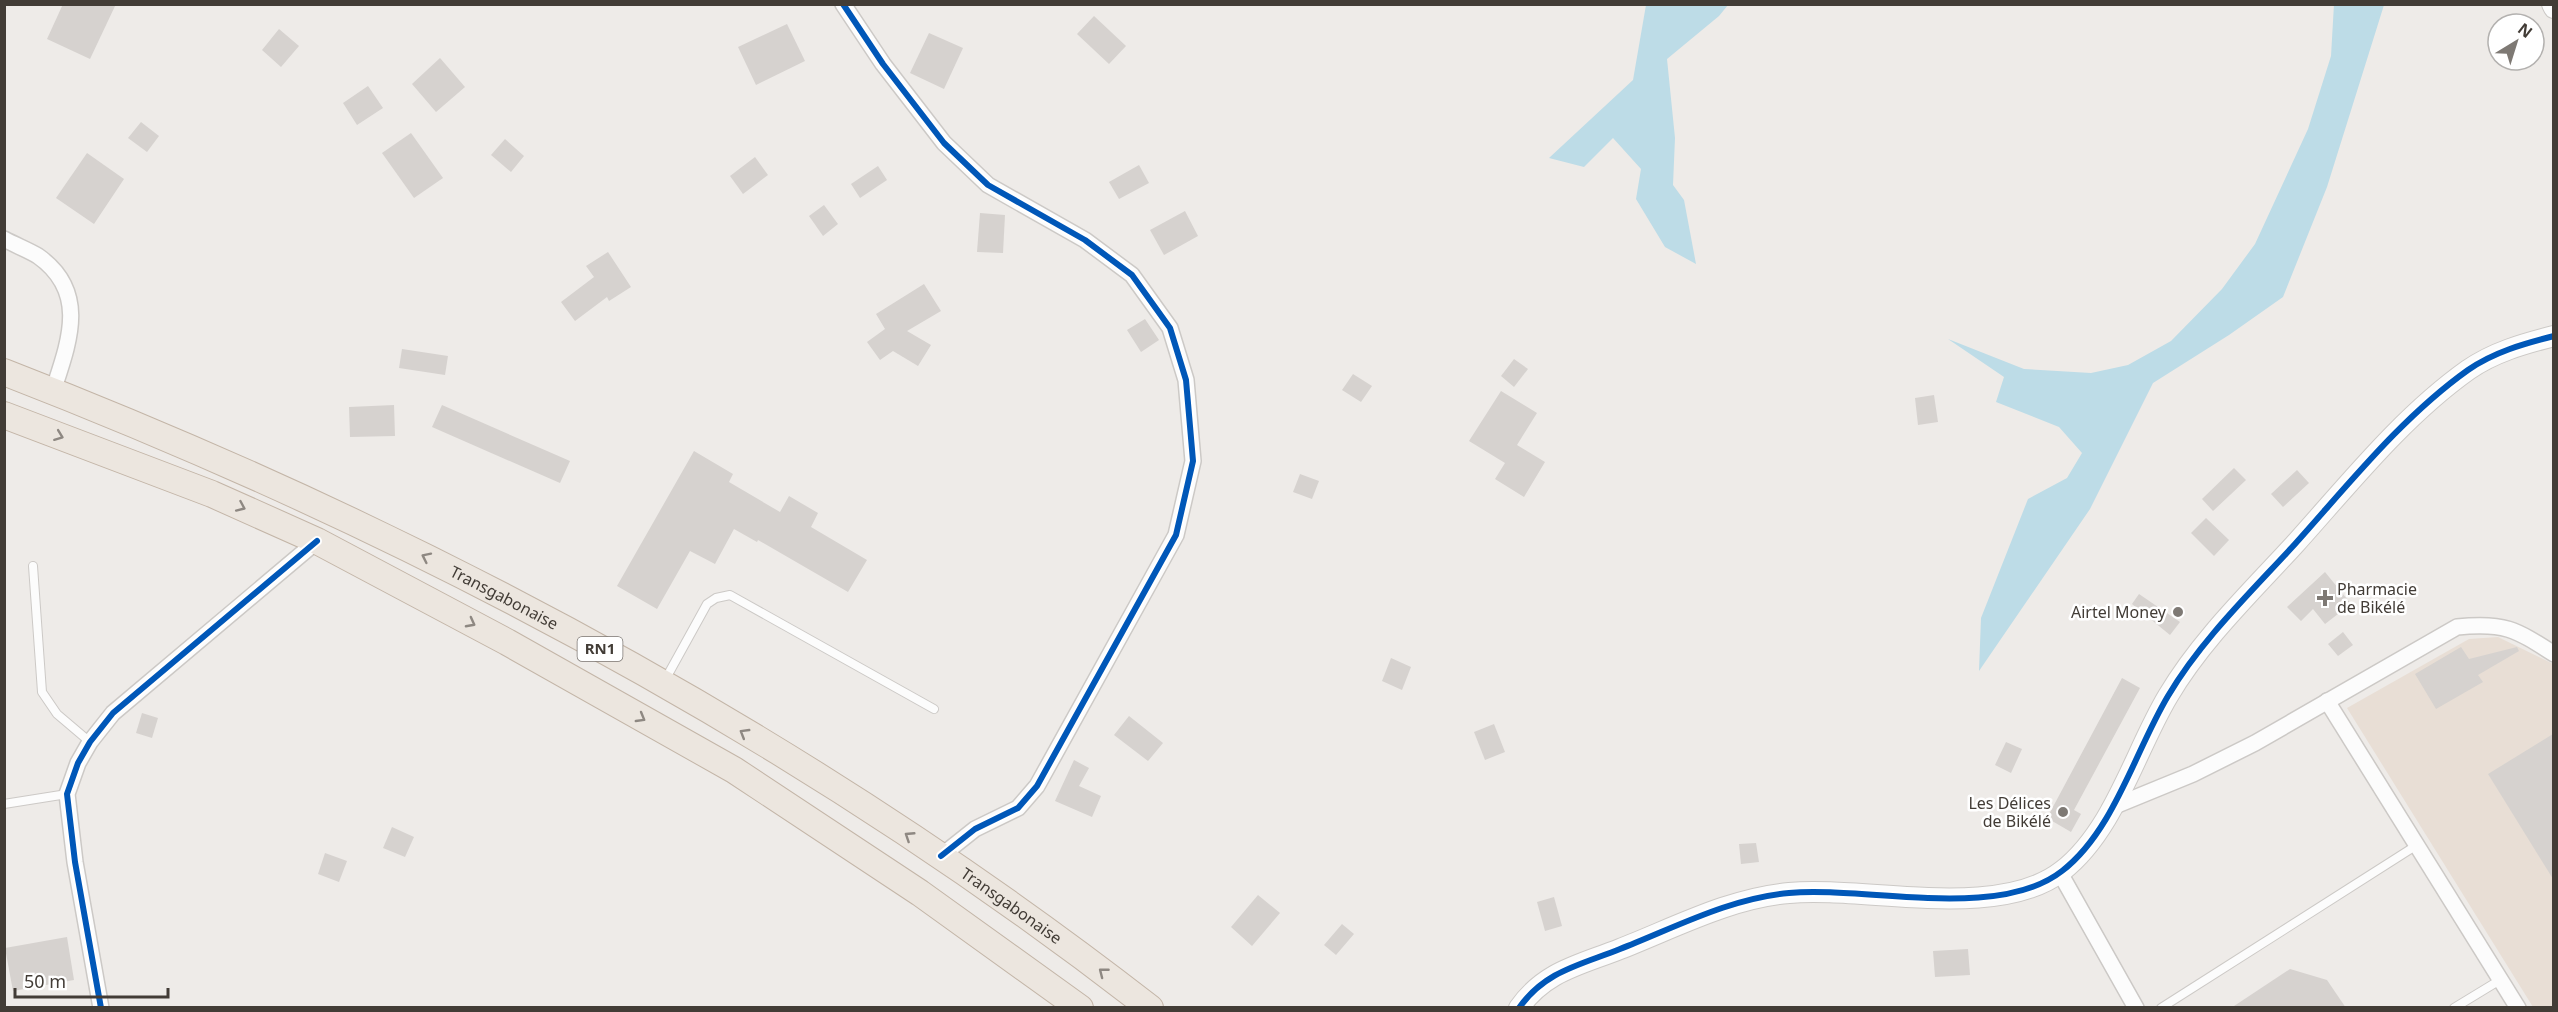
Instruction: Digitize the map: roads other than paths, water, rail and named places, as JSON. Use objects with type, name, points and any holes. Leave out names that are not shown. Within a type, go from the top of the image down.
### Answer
[{"type":"highway","name":"Transgabonaise","points":[[4,372],[255,476],[370,529],[560,627],[663,684],[845,794],[940,856],[1083,956],[1150,1008]]},
{"type":"highway","name":"RN1","points":[[4,415],[212,494],[317,541],[507,642],[734,770],[920,893],[1080,1008]]},
{"type":"street","points":[[843,4],[883,64],[944,143],[988,185],[1085,240],[1132,275],[1170,328],[1186,380],[1193,461],[1176,535],[1037,786],[1018,808],[967,833],[940,856]]},
{"type":"street","points":[[4,240],[38,256],[60,276],[70,303],[71,332],[53,391]]},
{"type":"street","points":[[1519,1008],[1531,990],[1552,975],[1681,923],[1758,897],[1788,892],[1932,898],[1998,894],[2039,884],[2060,873],[2089,844],[2164,703],[2197,654],[2375,456],[2438,393],[2470,369],[2495,354],[2553,336]]},
{"type":"street","points":[[101,1008],[75,862],[67,794],[78,763],[90,742],[113,713],[317,541]]},
{"type":"street","points":[[2110,808],[2193,774],[2246,748],[2457,627],[2487,624],[2517,630],[2553,654]]},
{"type":"street","points":[[2327,701],[2518,1008]]},
{"type":"street","points":[[2060,873],[2136,1008]]},
{"type":"lane","points":[[33,566],[42,692],[57,714],[90,742]]},
{"type":"lane","points":[[663,684],[706,604],[716,598],[730,595],[934,709]]},
{"type":"lane","points":[[4,804],[67,794]]},
{"type":"lane","points":[[2161,1008],[2416,846]]},
{"type":"lane","points":[[2454,1008],[2500,980]]},
{"type":"water","points":[[2334,4],[2384,5],[2327,187],[2283,297],[2229,335],[2153,383],[2090,509],[1979,671],[1981,618],[2028,499],[2067,478],[2082,453],[2059,427],[1996,402],[2004,377],[1948,339],[2024,369],[2091,373],[2128,365],[2171,341],[2222,289],[2255,244],[2308,129],[2331,56]]},
{"type":"water","points":[[1646,5],[1728,5],[1719,16],[1667,59],[1675,138],[1673,185],[1684,200],[1696,264],[1665,247],[1636,199],[1641,169],[1613,138],[1584,167],[1549,158],[1633,80]]},
{"type":"place","name":"Pharmacie de Bikélé","points":[[2325,598]]},
{"type":"place","name":"Airtel Money","points":[[2178,612]]},
{"type":"place","name":"Les Délices de Bikélé","points":[[2063,812]]}]
